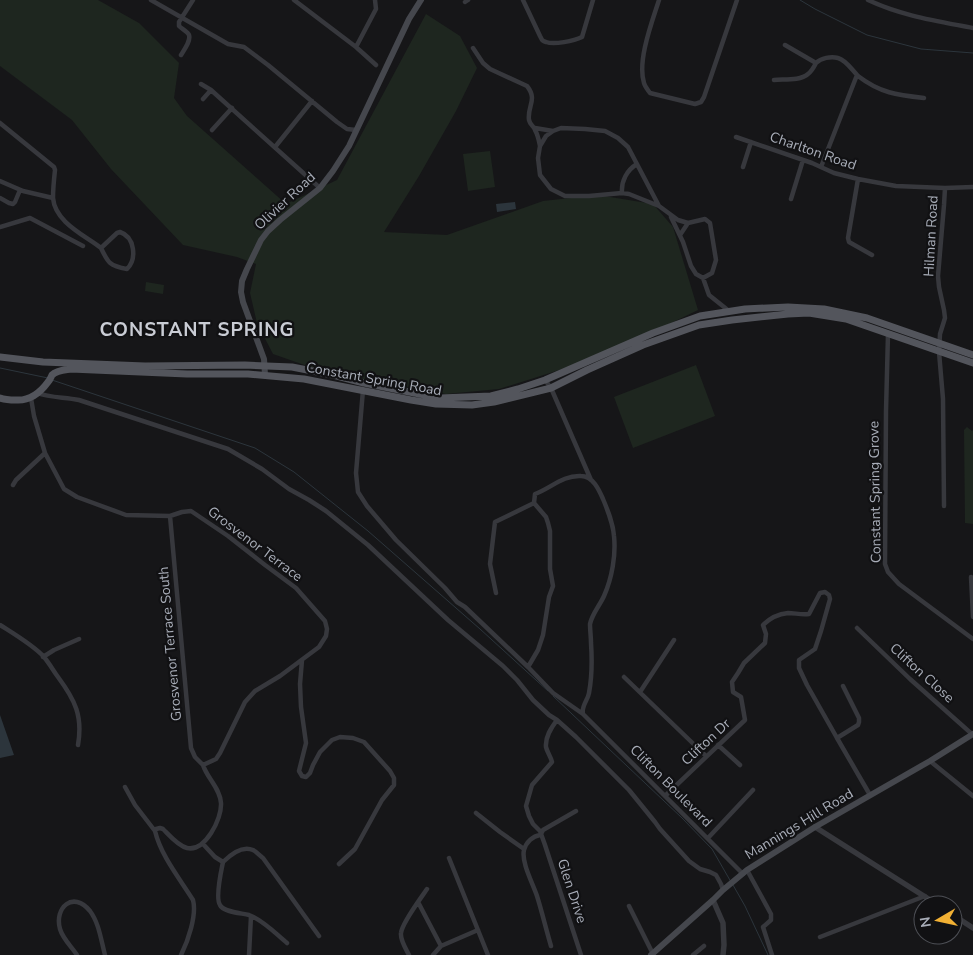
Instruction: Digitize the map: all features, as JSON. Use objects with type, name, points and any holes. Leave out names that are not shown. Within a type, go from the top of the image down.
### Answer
[{"type":"main road","name":"Olivier Road","points":[[265,376],[264,359],[243,302],[241,292],[242,281],[260,240],[280,220],[320,188],[333,171],[356,130],[409,19],[421,0]]},
{"type":"main road","name":"Constant Spring Road","points":[[50,378],[64,370],[71,369],[265,376],[304,379],[440,398],[491,396],[545,380],[653,333],[700,316],[745,309],[788,307],[824,309],[867,318],[973,363]]},
{"type":"main road","name":"Constant Spring Road","points":[[0,358],[43,362],[145,366],[265,365],[292,367],[333,375],[364,387],[410,400],[436,404],[472,405],[494,402],[551,388],[643,345],[699,325],[719,321],[788,314],[809,314],[846,319],[888,334],[973,355]]},
{"type":"main road","points":[[0,358],[48,366],[51,370],[50,378],[31,398],[20,401],[0,398]]},
{"type":"main road","name":"Mannings Hill Road","points":[[653,955],[722,890],[743,873],[815,827],[973,734]]},
{"type":"street","points":[[151,0],[228,44],[244,46],[337,122],[347,129],[356,130]]},
{"type":"street","points":[[181,55],[190,37],[180,26],[179,22],[193,0]]},
{"type":"street","points":[[294,0],[376,65]]},
{"type":"street","points":[[356,48],[376,9],[375,0]]},
{"type":"street","points":[[523,0],[540,36],[543,41],[548,43],[582,37],[593,0]]},
{"type":"street","points":[[659,0],[648,34],[644,55],[642,75],[644,85],[650,93],[695,104],[701,102],[704,97],[737,0]]},
{"type":"street","points":[[868,0],[924,19],[973,28]]},
{"type":"street","points":[[785,45],[816,63]]},
{"type":"street","points":[[473,48],[482,64],[527,86],[532,92],[529,117],[531,125],[535,128],[540,146]]},
{"type":"street","points":[[774,80],[805,76],[809,74],[820,60],[838,58],[857,75],[875,87],[898,95],[924,98]]},
{"type":"street","points":[[821,167],[857,75]]},
{"type":"street","points":[[201,84],[232,108],[320,188]]},
{"type":"street","points":[[203,99],[211,90]]},
{"type":"street","points":[[275,146],[312,101]]},
{"type":"street","points":[[212,130],[232,108]]},
{"type":"street","points":[[0,123],[54,167],[54,198],[59,216],[102,248],[107,260],[114,266],[127,269],[130,267],[133,251],[126,235],[120,232],[102,248]]},
{"type":"street","points":[[535,128],[552,131]]},
{"type":"street","points":[[659,206],[628,147],[618,138],[605,131],[561,128],[552,131],[546,136],[540,146],[538,158],[540,175],[550,189],[565,196],[629,194],[659,206],[678,220],[688,223],[705,219],[710,223],[716,260],[712,273],[703,278]]},
{"type":"street","name":"Charlton Road","points":[[736,137],[803,160],[834,173],[858,179],[896,186],[973,187]]},
{"type":"street","points":[[743,167],[751,142]]},
{"type":"street","points":[[791,199],[803,160]]},
{"type":"street","points":[[622,193],[621,186],[628,170],[637,164]]},
{"type":"street","points":[[858,179],[848,238],[849,242],[872,255]]},
{"type":"street","points":[[0,181],[20,190],[54,198]]},
{"type":"street","name":"Hilman Road","points":[[944,506],[943,399],[939,348],[940,334],[945,318],[938,276],[945,188]]},
{"type":"street","points":[[0,198],[13,204],[20,190]]},
{"type":"street","points":[[671,216],[691,266],[696,274],[703,278],[709,295],[729,311]]},
{"type":"street","points":[[0,227],[30,218],[83,246]]},
{"type":"street","points":[[680,235],[688,223]]},
{"type":"street","name":"Constant Spring Grove","points":[[888,334],[886,564],[888,572],[899,584],[973,639]]},
{"type":"street","points":[[545,380],[551,388],[591,480],[600,491],[611,519],[614,537],[614,557],[605,594],[590,623],[592,658],[589,693],[582,711],[583,714]]},
{"type":"street","name":"Clifton Boulevard","points":[[364,387],[356,473],[358,492],[367,506],[388,531],[457,602],[528,667],[553,693],[583,714],[743,873],[771,914],[771,920],[763,927],[772,955]]},
{"type":"street","points":[[37,393],[50,397],[79,400],[228,449],[326,511],[368,545],[448,620],[503,666],[533,700],[557,720],[628,790],[688,861],[700,869],[716,875],[722,890]]},
{"type":"street","name":"Grosvenor Terrace","points":[[31,398],[34,416],[45,453],[64,488],[77,497],[126,515],[170,516],[191,511],[228,536],[296,588],[325,621],[326,636],[319,647],[250,696],[245,702],[216,759],[203,765]]},
{"type":"street","points":[[13,485],[45,453]]},
{"type":"street","points":[[528,667],[538,650],[543,635],[553,586],[550,569],[550,531],[546,517],[534,504],[535,494],[561,480],[571,477],[583,476],[591,480]]},
{"type":"street","points":[[496,593],[490,564],[495,522],[534,504]]},
{"type":"street","name":"Grosvenor Terrace South","points":[[170,516],[190,748],[214,783],[221,803],[214,829],[203,844]]},
{"type":"street","points":[[971,577],[973,617]]},
{"type":"street","name":"Clifton Dr","points":[[665,796],[745,720],[741,697],[734,692],[732,682],[744,663],[765,643],[766,634],[763,626],[770,619],[788,613],[808,614],[820,593],[825,592],[829,595],[830,599],[815,649],[799,660],[799,668],[837,738]]},
{"type":"street","points":[[0,625],[23,640],[43,657],[72,698],[78,711],[81,730],[78,745]]},
{"type":"street","name":"Clifton Close","points":[[857,628],[910,679],[973,734]]},
{"type":"street","points":[[43,657],[79,639]]},
{"type":"street","points":[[640,692],[674,640]]},
{"type":"street","points":[[302,660],[301,707],[306,743],[299,771],[302,776],[306,777],[310,773],[320,752],[332,740],[340,736],[364,742],[394,778],[394,785],[382,800],[355,849],[339,864]]},
{"type":"street","points":[[624,677],[706,756]]},
{"type":"street","points":[[843,686],[859,718],[859,722],[858,725],[837,738],[870,795]]},
{"type":"street","name":"Glen Drive","points":[[557,720],[549,732],[546,741],[546,748],[552,762],[532,785],[526,806],[528,816],[538,828],[546,845],[580,955]]},
{"type":"street","points":[[718,745],[740,765]]},
{"type":"street","points":[[930,761],[973,796]]},
{"type":"street","points":[[125,786],[135,805],[155,831],[164,852],[193,900],[195,907],[194,916],[181,955]]},
{"type":"street","points":[[708,838],[753,790]]},
{"type":"street","points":[[551,946],[537,894],[526,865],[524,849],[531,839],[540,835],[543,830],[576,812]]},
{"type":"street","points":[[476,813],[524,849]]},
{"type":"street","points":[[815,827],[923,895]]},
{"type":"street","points":[[155,831],[156,829],[162,829],[185,848],[193,848],[203,844],[215,857],[223,862]]},
{"type":"street","points":[[287,944],[270,928],[250,916],[223,910],[219,904],[218,891],[223,862],[230,855],[241,849],[252,849],[263,858],[319,936]]},
{"type":"street","points":[[449,858],[488,955]]},
{"type":"street","points":[[409,955],[400,933],[407,918],[427,889]]},
{"type":"street","points":[[713,900],[723,923],[723,955]]},
{"type":"street","points":[[76,955],[63,937],[59,928],[59,919],[61,910],[69,903],[77,901],[83,904],[94,917],[105,955]]},
{"type":"street","points":[[820,937],[913,901]]},
{"type":"street","points":[[418,902],[441,946]]},
{"type":"street","points":[[629,906],[653,955]]},
{"type":"street","points":[[249,955],[250,916]]},
{"type":"street","points":[[433,955],[441,946],[478,930]]},
{"type":"street","points":[[693,955],[704,946]]},
{"type":"shaded area","points":[[0,0],[98,0],[139,23],[179,63],[174,98],[187,116],[286,204],[337,180],[426,14],[460,36],[477,68],[456,111],[384,232],[447,235],[543,201],[598,195],[653,204],[673,227],[698,310],[591,360],[499,389],[446,394],[333,375],[273,354],[257,323],[250,293],[256,264],[237,257],[183,245],[111,169],[72,120],[0,66]]},
{"type":"shaded area","points":[[490,151],[495,187],[468,191],[463,154]]},
{"type":"shaded area","points":[[515,202],[516,209],[497,212],[496,204]]},
{"type":"shaded area","points":[[146,282],[164,285],[163,294],[145,291]]},
{"type":"shaded area","points":[[696,365],[715,416],[633,448],[614,397]]},
{"type":"shaded area","points":[[967,427],[973,430],[973,524],[965,523],[964,430]]},
{"type":"shaded area","points":[[0,715],[14,755],[0,758]]},
{"type":"waterway","points":[[800,0],[867,35],[921,49],[973,53]]},
{"type":"waterway","points":[[0,368],[48,378]]},
{"type":"waterway","points":[[52,380],[255,448],[294,472],[368,531],[548,691]]},
{"type":"waterway","points":[[553,696],[682,818],[712,849],[731,882]]},
{"type":"waterway","points":[[733,885],[768,955]]},
{"type":"district","name":"CONSTANT SPRING","points":[[197,330]]}]
